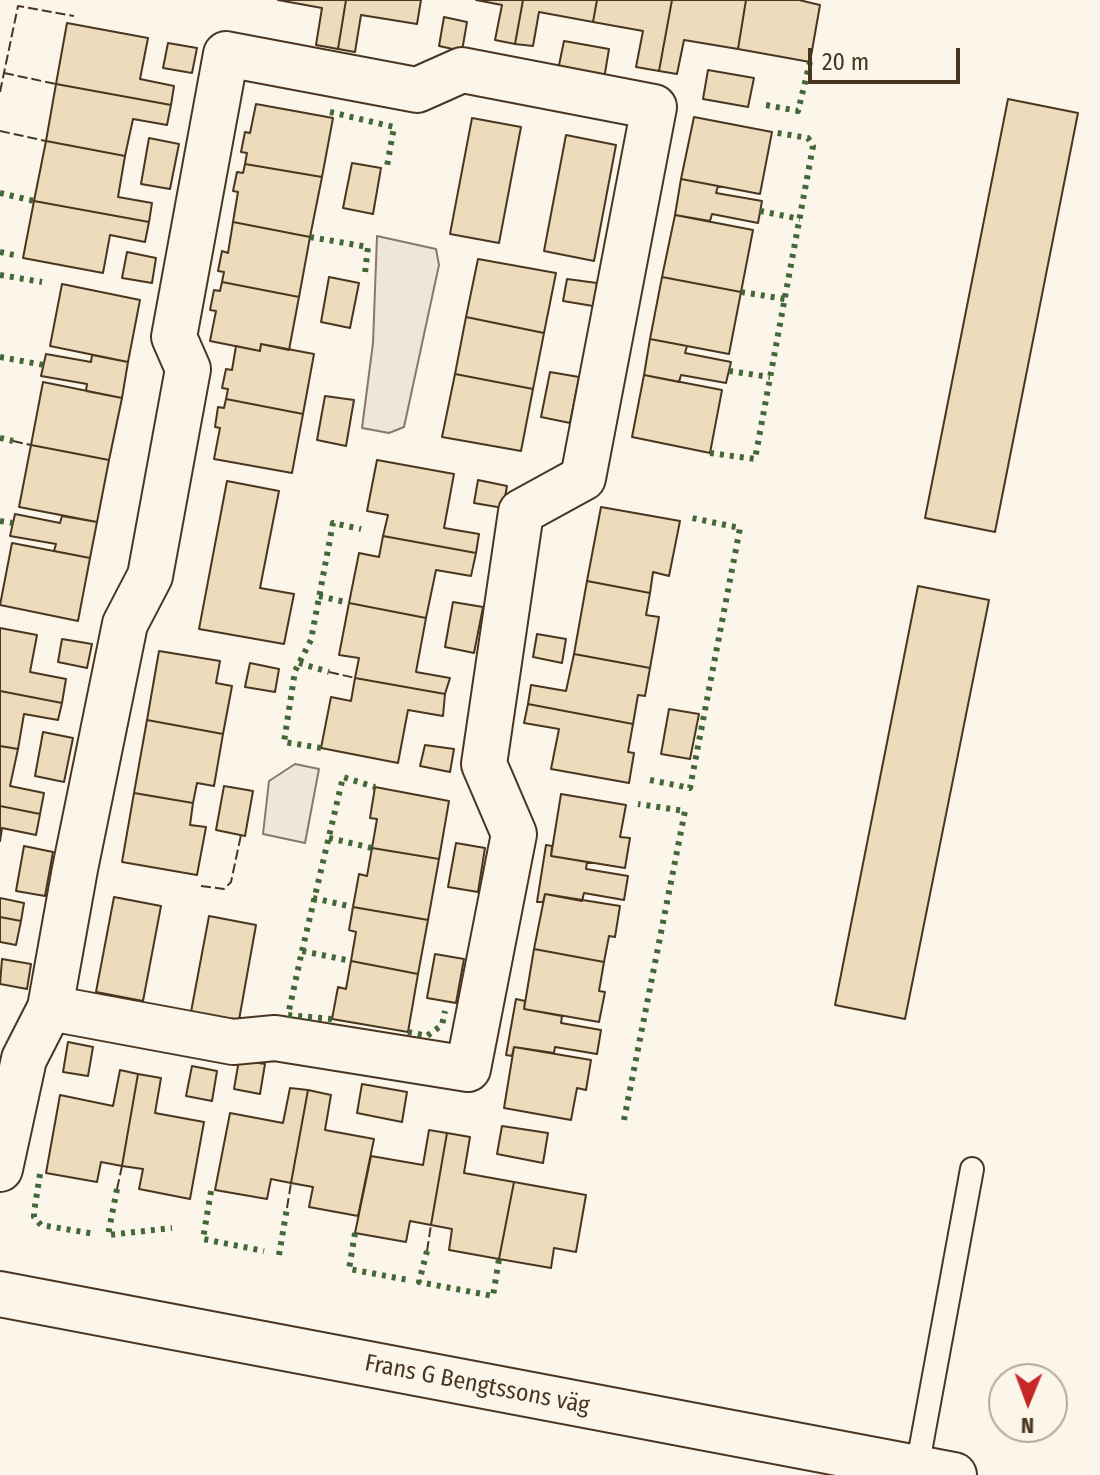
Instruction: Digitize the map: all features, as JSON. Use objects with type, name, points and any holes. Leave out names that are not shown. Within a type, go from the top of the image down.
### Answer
[{"type":"street","points":[[0,1169],[24,1059],[50,1008],[125,624],[150,576],[188,369],[174,337],[226,54],[417,90],[462,70],[654,107],[583,478],[521,512],[484,764],[514,834],[468,1069],[275,1038],[233,1042],[50,1008]]},
{"type":"street","name":"Frans G Bengtssons väg","points":[[0,1294],[936,1472]]},
{"type":"lane","points":[[936,1472],[972,1169]]},
{"type":"shaded area","points":[[377,236],[436,249],[439,265],[404,427],[389,433],[362,428],[373,343]]},
{"type":"shaded area","points":[[295,764],[319,769],[305,843],[263,834],[269,781]]},
{"type":"building","points":[[278,0],[346,0],[338,49],[316,45],[322,8]]},
{"type":"building","points":[[346,0],[421,0],[417,24],[361,15],[355,52],[338,49]]},
{"type":"building","points":[[476,0],[523,0],[515,44],[495,40],[502,5]]},
{"type":"building","points":[[523,0],[597,0],[593,22],[539,12],[533,46],[515,44]]},
{"type":"building","points":[[597,0],[672,0],[659,71],[636,67],[643,31],[593,22]]},
{"type":"building","points":[[672,0],[746,0],[738,49],[684,40],[677,74],[659,71]]},
{"type":"building","points":[[746,0],[799,0],[820,5],[810,62],[738,49]]},
{"type":"building","points":[[444,17],[467,22],[462,51],[439,46]]},
{"type":"building","points":[[67,23],[148,38],[140,79],[174,86],[171,105],[56,84]]},
{"type":"building","points":[[564,41],[609,49],[604,79],[558,70]]},
{"type":"building","points":[[168,43],[197,48],[192,73],[163,68]]},
{"type":"building","points":[[708,70],[754,78],[748,107],[703,99]]},
{"type":"building","points":[[56,84],[171,105],[167,125],[133,119],[125,156],[46,141]]},
{"type":"building","points":[[1008,99],[1078,113],[995,532],[925,518]]},
{"type":"building","points":[[256,104],[333,118],[322,177],[245,164],[247,153],[241,152],[245,132],[250,133]]},
{"type":"building","points":[[694,117],[772,132],[760,194],[681,179]]},
{"type":"building","points":[[472,118],[521,127],[499,243],[450,234]]},
{"type":"building","points":[[566,135],[616,145],[594,261],[544,251]]},
{"type":"building","points":[[149,138],[179,144],[170,189],[141,184]]},
{"type":"building","points":[[46,141],[125,156],[118,197],[152,203],[149,222],[34,201]]},
{"type":"building","points":[[352,163],[381,168],[373,214],[343,208]]},
{"type":"building","points":[[245,164],[322,177],[310,237],[233,222],[238,192],[233,191],[237,172],[243,173]]},
{"type":"building","points":[[681,179],[718,186],[716,193],[762,201],[758,223],[712,214],[710,221],[675,215]]},
{"type":"building","points":[[34,201],[149,222],[145,242],[110,235],[103,273],[23,258]]},
{"type":"building","points":[[675,215],[753,230],[741,292],[662,277]]},
{"type":"building","points":[[233,222],[310,237],[299,297],[222,282],[224,272],[218,271],[222,251],[228,253]]},
{"type":"building","points":[[127,252],[156,258],[152,283],[122,278]]},
{"type":"building","points":[[478,259],[556,273],[544,333],[466,317]]},
{"type":"building","points":[[329,277],[359,283],[350,328],[321,322]]},
{"type":"building","points":[[662,277],[741,292],[729,354],[650,339]]},
{"type":"building","points":[[567,279],[597,283],[593,306],[563,301]]},
{"type":"building","points":[[222,282],[299,297],[289,350],[261,344],[260,351],[210,341],[216,311],[210,310],[214,290],[220,291]]},
{"type":"building","points":[[62,284],[140,300],[128,362],[50,346]]},
{"type":"building","points":[[466,317],[544,333],[533,389],[455,374]]},
{"type":"building","points":[[650,339],[687,346],[685,353],[731,362],[726,383],[681,375],[679,382],[644,375]]},
{"type":"building","points":[[261,344],[314,354],[303,414],[226,399],[228,389],[222,388],[226,369],[232,370],[236,346],[260,351]]},
{"type":"building","points":[[46,354],[91,362],[92,355],[128,362],[122,398],[86,391],[87,384],[41,376]]},
{"type":"building","points":[[550,372],[579,377],[570,423],[541,417]]},
{"type":"building","points":[[455,374],[533,389],[521,451],[442,437]]},
{"type":"building","points":[[644,375],[722,390],[710,453],[632,437]]},
{"type":"building","points":[[43,382],[122,398],[109,460],[31,445]]},
{"type":"building","points":[[325,396],[354,400],[346,446],[317,440]]},
{"type":"building","points":[[226,399],[303,414],[292,473],[214,459],[220,428],[215,427],[218,407],[224,408]]},
{"type":"building","points":[[31,445],[109,460],[97,522],[19,507]]},
{"type":"building","points":[[377,460],[454,474],[444,528],[479,534],[476,553],[383,536],[388,515],[367,511]]},
{"type":"building","points":[[478,480],[507,486],[503,508],[474,503]]},
{"type":"building","points":[[227,481],[279,491],[260,588],[294,594],[284,644],[199,629]]},
{"type":"building","points":[[601,507],[680,521],[669,576],[653,572],[650,593],[587,581]]},
{"type":"building","points":[[15,514],[60,523],[62,516],[97,522],[90,558],[54,551],[56,544],[10,536]]},
{"type":"building","points":[[383,536],[476,553],[471,576],[436,570],[426,618],[349,603],[359,553],[379,557]]},
{"type":"building","points":[[12,543],[90,558],[78,621],[0,605]]},
{"type":"building","points":[[587,581],[650,593],[646,615],[659,617],[650,668],[574,654]]},
{"type":"building","points":[[918,586],[989,600],[905,1019],[835,1005]]},
{"type":"building","points":[[453,602],[483,607],[474,653],[445,647]]},
{"type":"building","points":[[349,603],[426,618],[416,672],[450,678],[445,694],[355,678],[359,658],[339,655]]},
{"type":"building","points":[[0,628],[37,635],[30,672],[66,679],[62,703],[0,691]]},
{"type":"building","points":[[537,634],[566,639],[562,663],[533,657]]},
{"type":"building","points":[[62,639],[92,644],[87,668],[58,662]]},
{"type":"building","points":[[159,651],[220,661],[216,683],[232,686],[223,734],[147,720]]},
{"type":"building","points":[[574,654],[650,668],[645,696],[638,695],[633,724],[528,704],[531,685],[566,691]]},
{"type":"building","points":[[250,663],[279,669],[275,692],[245,687]]},
{"type":"building","points":[[355,678],[445,694],[443,716],[408,710],[398,763],[321,748],[331,697],[351,701]]},
{"type":"building","points":[[0,691],[62,703],[58,720],[24,714],[18,749],[0,746]]},
{"type":"building","points":[[528,704],[633,724],[628,752],[634,753],[629,783],[551,769],[559,729],[524,723]]},
{"type":"building","points":[[669,709],[699,714],[690,759],[661,754]]},
{"type":"building","points":[[147,720],[223,734],[214,786],[197,783],[193,803],[134,793]]},
{"type":"building","points":[[43,732],[73,738],[64,782],[35,776]]},
{"type":"building","points":[[425,745],[454,749],[450,772],[420,766]]},
{"type":"building","points":[[0,746],[18,749],[10,786],[44,793],[40,814],[0,806]]},
{"type":"building","points":[[224,786],[253,791],[245,836],[216,830]]},
{"type":"building","points":[[375,787],[449,801],[439,859],[372,848],[377,819],[370,818]]},
{"type":"building","points":[[134,793],[193,803],[190,825],[206,827],[197,875],[122,862]]},
{"type":"building","points":[[561,794],[626,805],[620,837],[630,838],[625,868],[551,856]]},
{"type":"building","points":[[0,806],[40,814],[36,835],[2,828],[0,841]]},
{"type":"building","points":[[456,843],[485,848],[478,892],[448,887]]},
{"type":"building","points":[[546,845],[552,846],[551,856],[587,862],[586,869],[628,876],[624,900],[584,893],[582,901],[545,894],[543,902],[537,902]]},
{"type":"building","points":[[24,846],[53,852],[45,896],[16,891]]},
{"type":"building","points":[[372,848],[439,859],[428,920],[353,907],[359,874],[367,876]]},
{"type":"building","points":[[545,894],[620,906],[615,937],[609,936],[604,962],[534,949]]},
{"type":"building","points":[[114,897],[161,906],[143,1001],[96,992]]},
{"type":"building","points":[[0,898],[24,903],[21,921],[0,917]]},
{"type":"building","points":[[353,907],[428,920],[418,974],[351,961],[356,932],[349,930]]},
{"type":"building","points":[[209,916],[256,925],[239,1020],[191,1012]]},
{"type":"building","points":[[0,917],[21,921],[16,945],[0,942]]},
{"type":"building","points":[[534,949],[604,962],[599,991],[605,992],[599,1022],[524,1009]]},
{"type":"building","points":[[435,954],[464,959],[456,1003],[427,998]]},
{"type":"building","points":[[2,959],[31,964],[27,989],[0,984]]},
{"type":"building","points":[[351,961],[418,974],[408,1032],[332,1019],[338,987],[346,989]]},
{"type":"building","points":[[516,999],[525,1001],[524,1009],[562,1016],[561,1023],[601,1030],[597,1054],[555,1047],[554,1053],[514,1047],[512,1056],[506,1055]]},
{"type":"building","points":[[68,1042],[93,1047],[88,1076],[63,1072]]},
{"type":"building","points":[[514,1047],[591,1060],[586,1090],[577,1088],[571,1120],[504,1108]]},
{"type":"building","points":[[239,1060],[265,1064],[260,1094],[234,1089]]},
{"type":"building","points":[[192,1066],[217,1071],[212,1101],[186,1096]]},
{"type":"building","points":[[120,1070],[138,1074],[122,1166],[101,1162],[97,1182],[46,1173],[60,1095],[113,1106]]},
{"type":"building","points":[[138,1074],[161,1078],[155,1113],[204,1122],[190,1199],[139,1189],[143,1169],[122,1166]]},
{"type":"building","points":[[362,1084],[407,1092],[402,1122],[357,1113]]},
{"type":"building","points":[[290,1088],[308,1090],[291,1183],[271,1179],[267,1199],[215,1190],[230,1113],[283,1123]]},
{"type":"building","points":[[308,1090],[331,1095],[325,1130],[374,1139],[358,1216],[309,1207],[313,1187],[291,1183]]},
{"type":"building","points":[[502,1126],[548,1133],[543,1163],[497,1154]]},
{"type":"building","points":[[429,1130],[447,1133],[431,1225],[410,1221],[406,1242],[355,1233],[371,1156],[423,1165]]},
{"type":"building","points":[[447,1133],[470,1137],[464,1173],[514,1182],[499,1259],[449,1250],[452,1229],[431,1225]]},
{"type":"building","points":[[514,1182],[586,1195],[576,1252],[554,1248],[551,1268],[499,1259]]},
{"type":"hedge","points":[[766,105],[798,111],[810,62]]},
{"type":"hedge","points":[[330,112],[394,127],[387,166]]},
{"type":"hedge","points":[[710,453],[755,459],[813,146],[808,138],[772,132]]},
{"type":"hedge","points":[[0,193],[34,201]]},
{"type":"hedge","points":[[760,211],[800,219]]},
{"type":"hedge","points":[[310,237],[368,247],[365,273]]},
{"type":"hedge","points":[[0,252],[14,255]]},
{"type":"hedge","points":[[0,275],[42,282]]},
{"type":"hedge","points":[[741,292],[785,299]]},
{"type":"hedge","points":[[0,357],[44,365]]},
{"type":"hedge","points":[[729,371],[770,377]]},
{"type":"hedge","points":[[0,438],[13,441]]},
{"type":"hedge","points":[[650,780],[690,788],[740,528],[692,518]]},
{"type":"hedge","points":[[0,521],[13,523]]},
{"type":"hedge","points":[[321,748],[284,742],[295,671],[311,640],[333,523],[361,529]]},
{"type":"hedge","points":[[319,596],[349,603]]},
{"type":"hedge","points":[[299,663],[329,672]]},
{"type":"hedge","points":[[302,951],[343,777],[375,787]]},
{"type":"hedge","points":[[624,1120],[685,811],[638,804]]},
{"type":"hedge","points":[[329,838],[372,848]]},
{"type":"hedge","points":[[313,898],[353,907]]},
{"type":"hedge","points":[[332,1019],[288,1015],[302,951],[351,961]]},
{"type":"hedge","points":[[408,1032],[427,1036],[442,1025],[445,1011]]},
{"type":"hedge","points":[[40,1174],[34,1217],[41,1225],[95,1234]]},
{"type":"hedge","points":[[117,1189],[108,1235],[172,1228]]},
{"type":"hedge","points":[[211,1191],[203,1239],[264,1251]]},
{"type":"hedge","points":[[279,1255],[287,1208]]},
{"type":"hedge","points":[[355,1233],[349,1269],[408,1280]]},
{"type":"hedge","points":[[427,1251],[419,1282],[493,1296],[499,1259]]},
{"type":"fence","points":[[0,92],[18,6],[74,16]]},
{"type":"fence","points":[[4,73],[56,84]]},
{"type":"fence","points":[[0,131],[46,141]]},
{"type":"fence","points":[[13,441],[31,445]]},
{"type":"fence","points":[[329,672],[355,678]]},
{"type":"fence","points":[[201,886],[224,889],[231,882],[241,835]]},
{"type":"fence","points":[[117,1189],[122,1166]]},
{"type":"fence","points":[[287,1208],[291,1183]]},
{"type":"fence","points":[[427,1251],[431,1225]]}]
